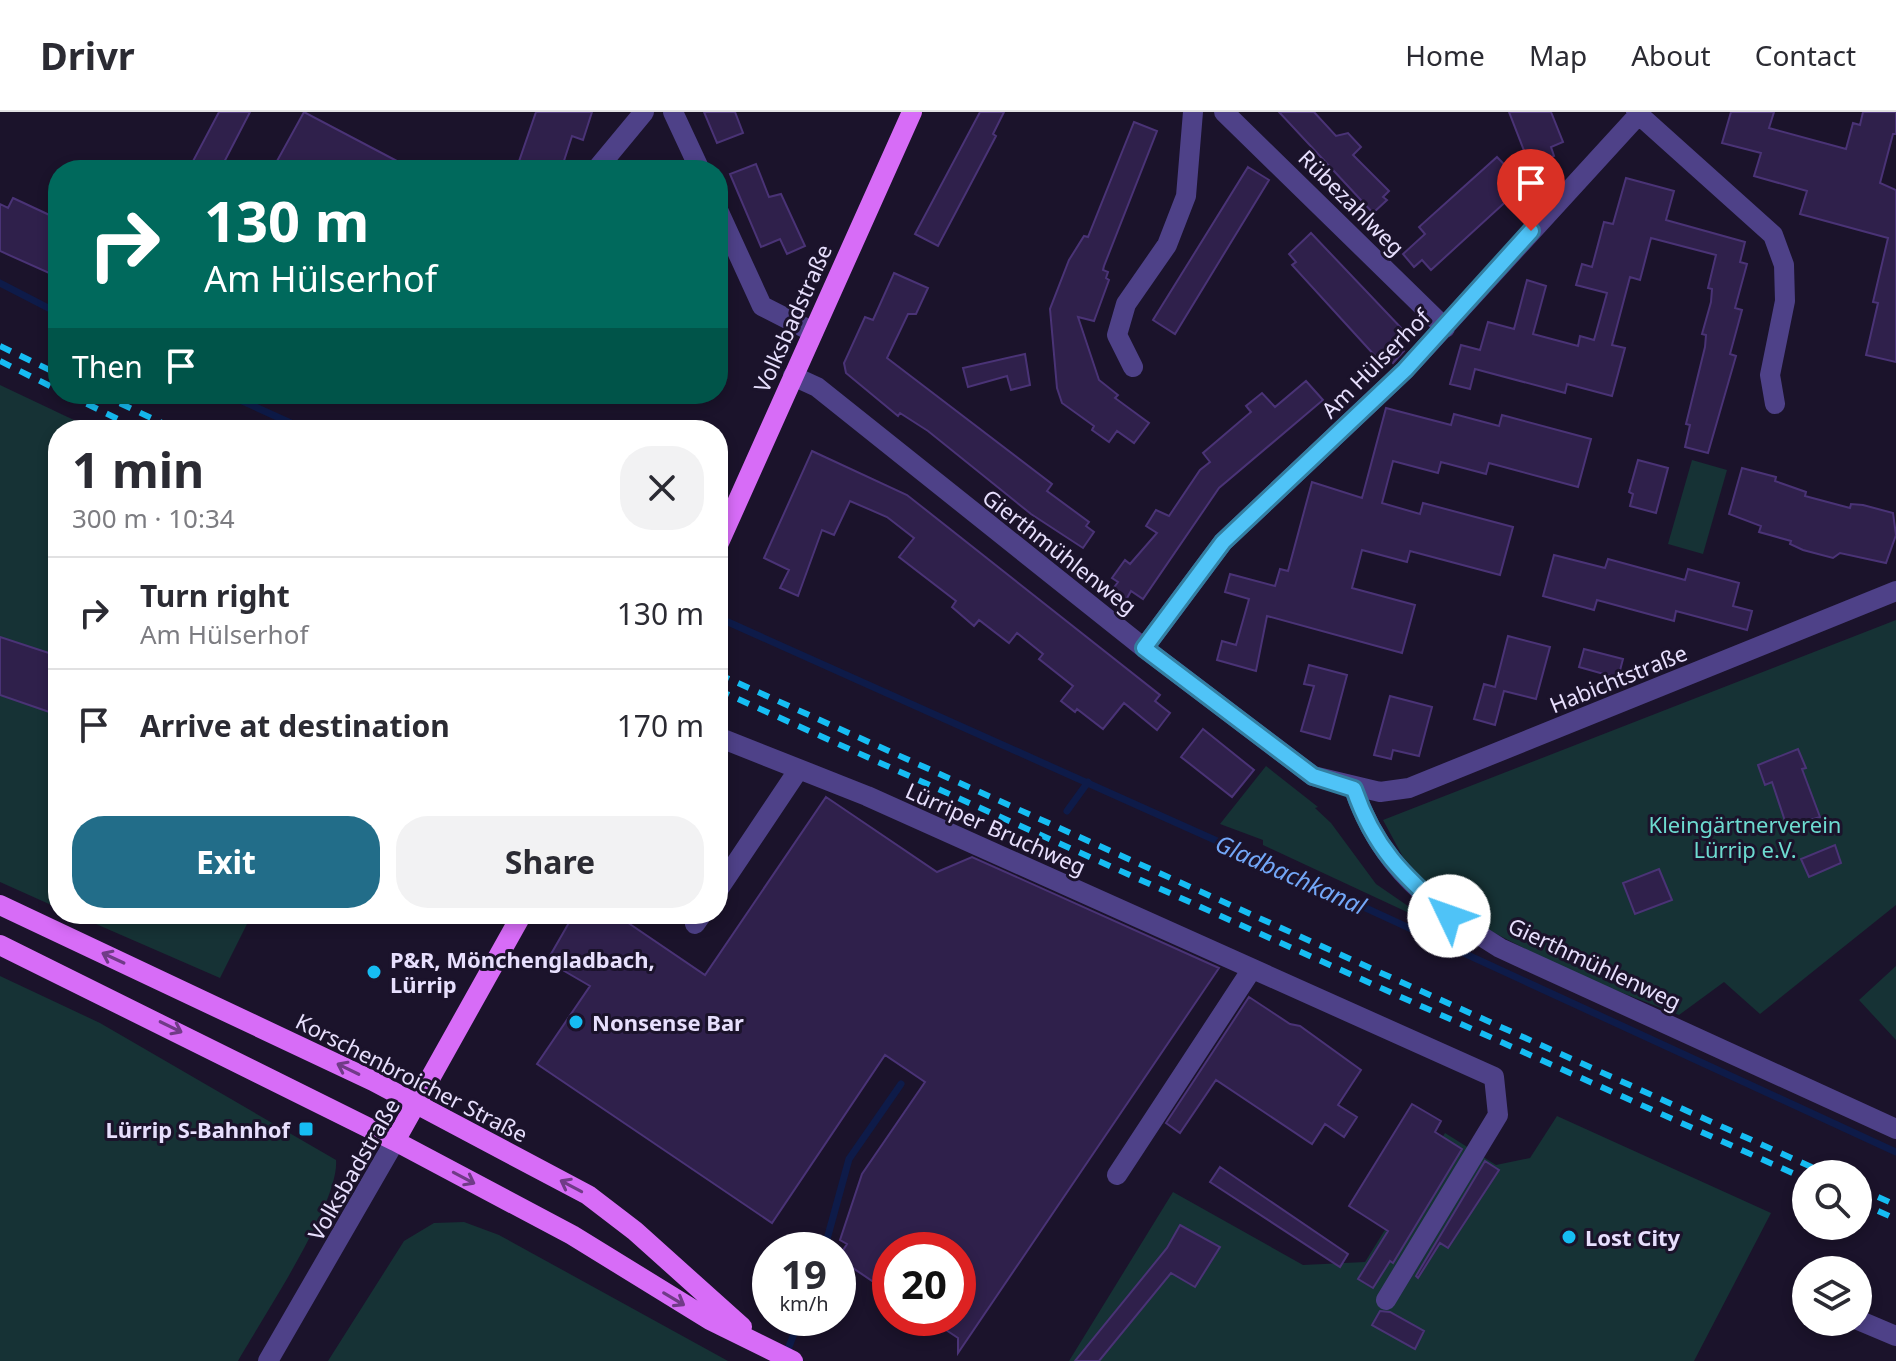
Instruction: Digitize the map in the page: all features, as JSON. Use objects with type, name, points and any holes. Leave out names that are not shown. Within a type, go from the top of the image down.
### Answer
[{"type":"main road","name":"Volksbadstraße","points":[[728,522],[912,112]]},
{"type":"main road","name":"Korschenbroicher Straße","points":[[0,905],[318,1054],[588,1195],[635,1231],[715,1305],[767,1346]]},
{"type":"main road","name":"Volksbadstraße","points":[[395,1141],[517,924]]},
{"type":"main road","name":"Korschenbroicher Straße","points":[[0,945],[395,1141],[572,1235],[710,1320],[793,1361]]},
{"type":"street","points":[[604,160],[644,112]]},
{"type":"street","points":[[673,112],[695,160]]},
{"type":"street","points":[[1133,367],[1117,335],[1126,304],[1167,245],[1186,196],[1193,112]]},
{"type":"street","name":"Rübezahlweg","points":[[1224,112],[1445,328]]},
{"type":"street","points":[[1638,113],[1773,235],[1784,265],[1785,301],[1770,375],[1775,404]]},
{"type":"street","name":"Am Hülserhof","points":[[1144,648],[1223,542],[1445,328],[1638,113]]},
{"type":"street","points":[[728,232],[762,306],[813,332]]},
{"type":"street","name":"Gierthmühlenweg","points":[[793,376],[817,387],[1144,648],[1313,776],[1354,789],[1367,826],[1396,869],[1449,916],[1500,948],[1896,1129]]},
{"type":"street","name":"Habichtstraße","points":[[1354,789],[1380,792],[1409,788],[1896,591]]},
{"type":"street","name":"Lürriper Bruchweg","points":[[728,741],[799,769],[1494,1077],[1498,1115],[1386,1300]]},
{"type":"street","points":[[728,875],[799,769]]},
{"type":"street","points":[[1117,1175],[1252,969]]},
{"type":"street","name":"Volksbadstraße","points":[[268,1361],[395,1141]]},
{"type":"street","points":[[1872,1326],[1896,1336]]},
{"type":"green space","points":[[0,385],[74,420],[48,420],[48,904],[0,882]]},
{"type":"green space","points":[[1692,460],[1727,470],[1703,554],[1668,544]]},
{"type":"green space","name":"Kleingärtnerverein Lürrip e.V.","points":[[1896,620],[1896,905],[1760,1014],[1724,982],[1679,1015],[1574,974],[1452,911],[1403,857],[1383,820]]},
{"type":"green space","points":[[1266,766],[1318,807],[1315,808],[1331,823],[1376,884],[1437,926],[1263,845],[1263,840],[1220,824]]},
{"type":"green space","points":[[96,924],[247,924],[220,978]]},
{"type":"green space","points":[[1896,966],[1896,1040],[1859,1000]]},
{"type":"green space","points":[[0,976],[100,1023],[336,1160],[334,1179],[313,1231],[238,1361],[0,1361]]},
{"type":"green space","name":"Lost City","points":[[1557,1116],[1771,1213],[1694,1361],[1069,1361],[1173,1192],[1303,1265],[1365,1262],[1445,1133],[1496,1165],[1530,1158]]},
{"type":"green space","points":[[464,1222],[499,1235],[728,1361],[328,1361],[404,1241],[434,1223]]},
{"type":"building","points":[[219,112],[250,112],[225,160],[194,160]]},
{"type":"building","points":[[304,112],[395,160],[278,160]]},
{"type":"building","points":[[536,112],[592,112],[583,140],[572,136],[564,160],[519,160]]},
{"type":"building","points":[[704,112],[735,112],[743,133],[717,143]]},
{"type":"building","points":[[980,112],[1004,112],[993,134],[996,136],[938,246],[915,234]]},
{"type":"building","points":[[1279,112],[1314,112],[1336,136],[1348,133],[1361,147],[1353,155],[1389,191],[1383,197],[1387,200],[1373,213]]},
{"type":"building","points":[[1509,112],[1551,112],[1563,142],[1551,147],[1554,156],[1530,166]]},
{"type":"building","points":[[1731,112],[1774,112],[1769,128],[1846,149],[1853,123],[1860,125],[1863,112],[1896,112],[1896,134],[1893,134],[1880,183],[1896,190],[1896,362],[1866,355],[1878,303],[1873,302],[1888,238],[1800,214],[1807,191],[1754,176],[1761,153],[1722,143]]},
{"type":"building","points":[[1134,122],[1157,131],[1104,266],[1109,280],[1094,321],[1078,317],[1099,380],[1118,395],[1115,398],[1149,423],[1134,443],[1117,431],[1109,442],[1092,430],[1094,426],[1062,403],[1057,388],[1050,309],[1069,260],[1084,236],[1088,237]]},
{"type":"building","points":[[1497,157],[1524,185],[1431,270],[1422,260],[1414,267],[1403,254],[1425,234],[1419,227]]},
{"type":"building","points":[[756,164],[769,197],[781,194],[805,246],[787,254],[780,239],[761,247],[730,174]]},
{"type":"building","points":[[1248,167],[1269,180],[1175,334],[1153,320]]},
{"type":"building","points":[[1626,178],[1674,191],[1666,220],[1745,242],[1740,262],[1747,264],[1735,308],[1742,310],[1730,354],[1736,356],[1708,453],[1685,447],[1690,425],[1686,424],[1705,347],[1706,335],[1702,334],[1711,302],[1712,289],[1708,288],[1716,255],[1651,238],[1640,280],[1630,277],[1612,345],[1625,348],[1612,396],[1567,384],[1565,393],[1475,369],[1470,389],[1450,384],[1461,345],[1480,350],[1488,322],[1514,329],[1527,280],[1546,286],[1533,334],[1578,346],[1580,336],[1594,340],[1607,293],[1576,285],[1582,264],[1592,267],[1604,222],[1613,224]]},
{"type":"building","points":[[13,198],[48,214],[48,273],[0,251],[0,204],[8,208]]},
{"type":"building","points":[[1311,233],[1405,332],[1395,341],[1404,351],[1393,363],[1383,353],[1377,358],[1292,265],[1296,262],[1289,254]]},
{"type":"building","points":[[894,273],[928,288],[916,314],[908,314],[887,358],[1052,484],[1047,491],[1089,522],[1086,526],[1094,532],[1083,548],[1031,514],[928,431],[900,413],[898,416],[846,373],[844,363],[865,317],[873,320]]},
{"type":"building","points":[[1025,354],[1030,385],[1011,390],[1007,376],[968,387],[963,368]]},
{"type":"building","points":[[1306,381],[1323,400],[1219,488],[1143,599],[1131,591],[1126,600],[1112,590],[1118,582],[1112,578],[1125,560],[1130,564],[1157,533],[1146,526],[1156,510],[1169,516],[1200,470],[1210,462],[1203,453],[1251,412],[1246,406],[1262,393],[1275,407]]},
{"type":"building","points":[[1386,408],[1451,425],[1454,414],[1499,426],[1502,415],[1591,439],[1578,487],[1489,463],[1486,474],[1441,462],[1438,473],[1393,461],[1382,503],[1420,514],[1423,503],[1513,527],[1500,575],[1410,551],[1407,562],[1362,550],[1352,588],[1415,605],[1402,653],[1267,616],[1256,671],[1217,660],[1222,641],[1236,645],[1249,599],[1225,592],[1230,574],[1275,586],[1280,569],[1288,571],[1312,482],[1362,498]]},
{"type":"building","points":[[812,451],[907,495],[1160,695],[1155,701],[1170,713],[1157,730],[1124,703],[1103,729],[1077,709],[1075,712],[1061,701],[1073,686],[1039,659],[1043,654],[1017,633],[1009,643],[979,620],[974,626],[952,607],[956,601],[899,557],[914,538],[887,517],[850,501],[834,535],[822,530],[798,596],[780,588],[789,570],[764,558]]},
{"type":"building","points":[[1638,460],[1668,468],[1656,513],[1630,506],[1633,494],[1629,492]]},
{"type":"building","points":[[1742,468],[1776,477],[1775,481],[1806,492],[1805,496],[1850,508],[1851,504],[1863,505],[1893,513],[1896,535],[1886,563],[1840,553],[1833,558],[1803,550],[1790,544],[1791,541],[1759,532],[1761,526],[1729,514]]},
{"type":"building","points":[[1554,555],[1605,568],[1608,559],[1685,580],[1688,569],[1739,583],[1733,606],[1752,611],[1747,630],[1676,611],[1674,621],[1597,600],[1594,610],[1543,596]]},
{"type":"building","points":[[1508,636],[1550,647],[1536,699],[1504,691],[1495,725],[1474,719],[1484,684],[1495,687]]},
{"type":"building","points":[[0,637],[48,653],[48,712],[0,695]]},
{"type":"building","points":[[1584,649],[1623,659],[1618,678],[1579,667]]},
{"type":"building","points":[[1309,665],[1347,675],[1330,739],[1301,731],[1314,686],[1304,684]]},
{"type":"building","points":[[1390,696],[1432,707],[1419,756],[1393,750],[1391,759],[1374,755]]},
{"type":"building","points":[[1203,729],[1254,770],[1232,797],[1181,757]]},
{"type":"building","points":[[1798,749],[1820,817],[1787,827],[1772,782],[1765,785],[1758,765]]},
{"type":"building","points":[[826,797],[937,872],[972,857],[1219,968],[976,1326],[976,1232],[872,1232],[872,1281],[856,1270],[856,1232],[843,1232],[862,1174],[925,1082],[885,1055],[772,1223],[537,1064],[590,986],[547,961],[568,924],[630,924],[705,975]]},
{"type":"building","points":[[1835,845],[1841,863],[1809,877],[1801,859]]},
{"type":"building","points":[[1659,869],[1672,900],[1635,914],[1623,883]]},
{"type":"building","points":[[1249,997],[1290,1024],[1300,1026],[1361,1070],[1338,1105],[1357,1117],[1344,1137],[1325,1124],[1312,1144],[1216,1080],[1180,1133],[1166,1123]]},
{"type":"building","points":[[1412,1104],[1441,1121],[1435,1132],[1462,1149],[1393,1263],[1390,1261],[1373,1288],[1358,1279],[1388,1231],[1349,1206]]},
{"type":"building","points":[[1485,1161],[1499,1170],[1448,1248],[1440,1243],[1418,1278],[1416,1276]]},
{"type":"building","points":[[1220,1167],[1348,1254],[1340,1267],[1210,1182]]},
{"type":"building","points":[[1180,1225],[1220,1247],[1195,1287],[1171,1273],[1099,1361],[1075,1361],[1167,1248]]},
{"type":"building","points":[[1380,1311],[1390,1312],[1424,1331],[1415,1349],[1372,1325]]},
{"type":"building","points":[[955,1336],[970,1336],[958,1353],[958,1338]]},
{"type":"waterway","name":"Gladbachkanal","points":[[0,283],[48,308]]},
{"type":"waterway","name":"Gladbachkanal","points":[[249,404],[284,420]]},
{"type":"waterway","name":"Gladbachkanal","points":[[728,622],[1331,892],[1896,1152]]},
{"type":"waterway","points":[[1067,811],[1088,782]]},
{"type":"waterway","points":[[829,1232],[849,1159],[901,1084]]},
{"type":"waterway","points":[[785,1357],[793,1336]]},
{"type":"railway","points":[[0,346],[48,369]]},
{"type":"railway","points":[[0,361],[48,385]]},
{"type":"railway","points":[[87,404],[120,420]]},
{"type":"railway","points":[[121,404],[156,420]]},
{"type":"railway","points":[[728,679],[1796,1160]]},
{"type":"railway","points":[[728,694],[1792,1173]]},
{"type":"railway","points":[[1872,1194],[1896,1205]]},
{"type":"railway","points":[[1872,1208],[1896,1219]]},
{"type":"place","name":"P&R, Mönchengladbach, Lürrip","points":[[374,972]]},
{"type":"place","name":"Nonsense Bar","points":[[576,1022]]},
{"type":"place","name":"Lürrip S-Bahnhof","points":[[306,1129]]},
{"type":"place","name":"Lost City","points":[[1569,1237]]},
{"type":"route","points":[[1449,916],[1396,869],[1367,826],[1354,789],[1313,776],[1144,648],[1223,542],[1405,370],[1531,231]]}]
